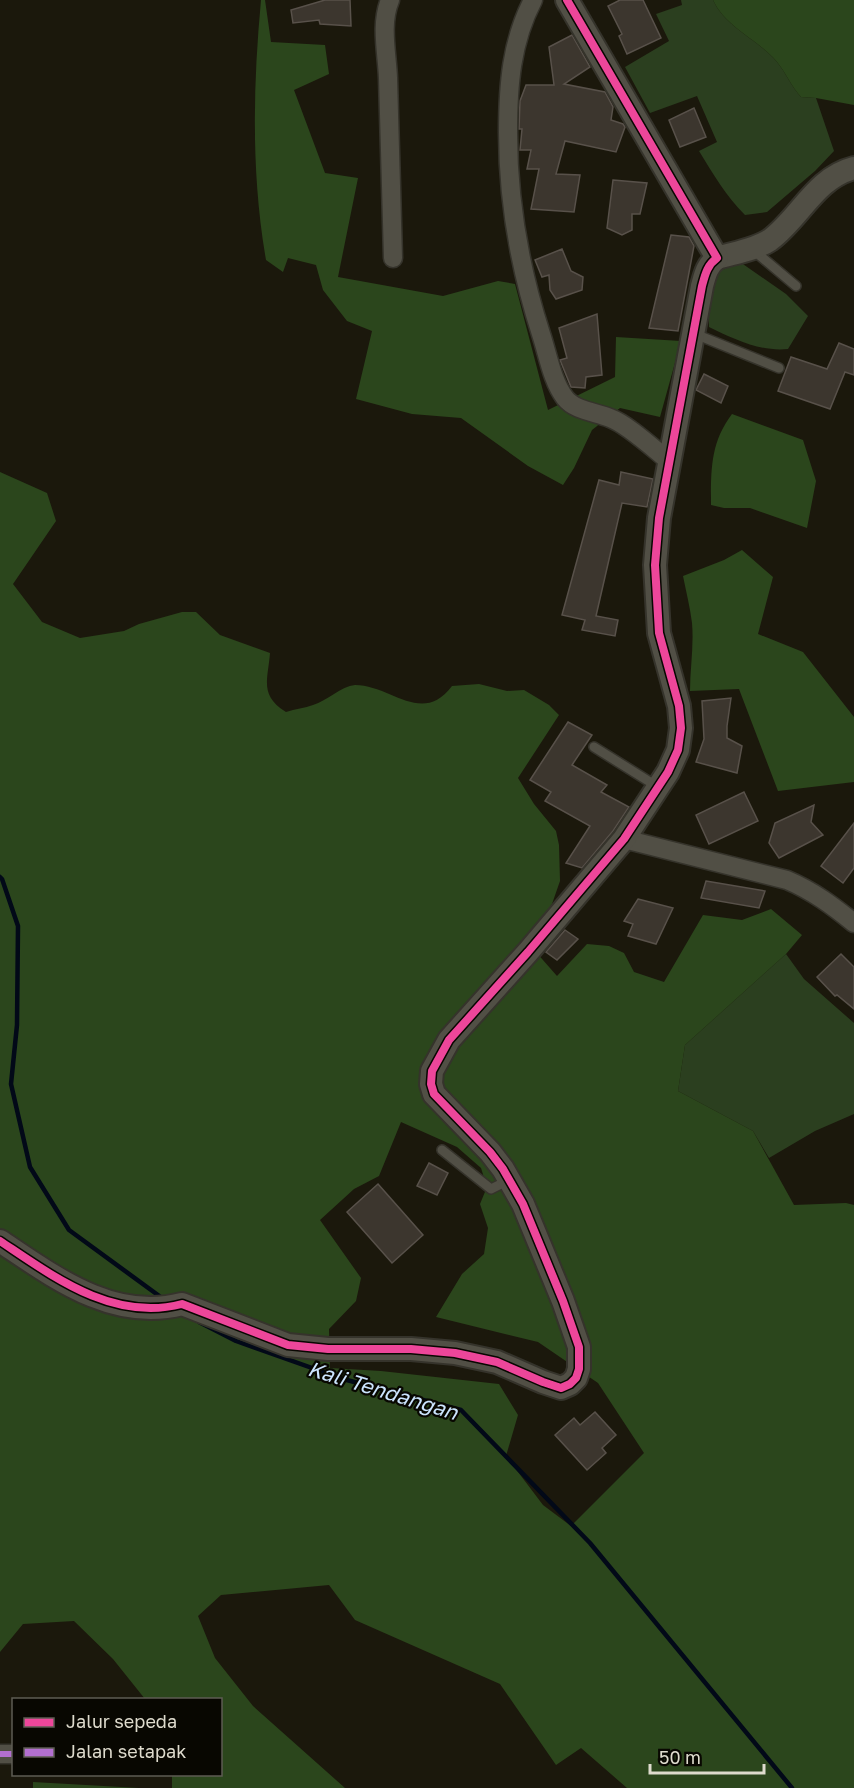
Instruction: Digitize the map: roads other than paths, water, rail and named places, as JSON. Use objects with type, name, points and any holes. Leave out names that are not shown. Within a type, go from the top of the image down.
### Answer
[{"type":"street","points":[[390,0],[384,30],[393,258]]},
{"type":"street","points":[[533,0],[514,49],[508,100],[508,176],[518,250],[527,293],[557,384],[566,399],[574,407],[613,419],[669,461]]},
{"type":"street","points":[[567,0],[717,258]]},
{"type":"street","points":[[0,1240],[74,1289],[97,1299],[133,1308],[174,1306],[215,1316],[288,1345],[328,1349],[411,1349],[455,1353],[497,1362],[561,1388],[576,1378],[579,1369],[579,1347],[563,1301],[523,1204],[490,1152],[434,1094],[431,1084],[432,1071],[449,1040],[624,839],[668,772],[678,750],[681,728],[679,706],[659,633],[655,576],[658,518],[702,286],[707,270],[711,262],[717,258],[768,241],[824,183],[833,176],[854,168]]},
{"type":"street","points":[[624,839],[787,880],[827,901],[854,924]]},
{"type":"lane","points":[[751,248],[796,286]]},
{"type":"lane","points":[[693,333],[779,368]]},
{"type":"lane","points":[[594,747],[658,787]]},
{"type":"lane","points":[[442,1150],[491,1189],[509,1180]]},
{"type":"waterway","name":"Kali Tendangan","points":[[0,877],[18,926],[17,1025],[11,1084],[30,1167],[69,1230],[162,1298]]},
{"type":"waterway","name":"Kali Tendangan","points":[[199,1322],[236,1341],[343,1379],[461,1410],[590,1543],[792,1788]]}]
